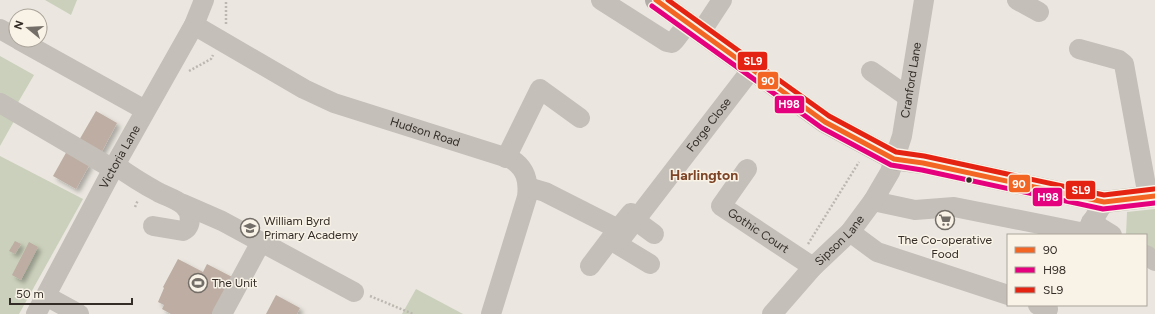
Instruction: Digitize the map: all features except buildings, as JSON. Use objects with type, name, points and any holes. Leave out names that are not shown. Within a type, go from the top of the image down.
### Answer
[{"type":"main road","points":[[656,0],[825,122],[894,159],[923,163],[1104,202],[1151,197]]},
{"type":"street","name":"Victoria Lane","points":[[36,314],[145,110],[194,25],[204,0]]},
{"type":"street","points":[[601,0],[667,42],[672,43],[694,27],[722,0]]},
{"type":"street","name":"Cranford Lane","points":[[894,159],[902,136],[908,97],[910,33],[924,0]]},
{"type":"street","points":[[1017,0],[1039,12]]},
{"type":"street","name":"Hudson Road","points":[[194,25],[304,89],[334,103],[506,158],[520,166],[528,180],[528,187]]},
{"type":"street","points":[[33,48],[145,110]]},
{"type":"street","points":[[1079,49],[1119,60],[1124,64],[1151,197]]},
{"type":"street","name":"Forge Close","points":[[650,264],[617,244],[637,211],[751,70]]},
{"type":"street","points":[[871,71],[908,97]]},
{"type":"street","points":[[506,158],[540,89],[580,118]]},
{"type":"street","points":[[0,103],[146,186],[222,221],[354,292]]},
{"type":"street","name":"Sipson Lane","points":[[772,314],[806,262],[850,232],[873,201],[890,172],[894,159]]},
{"type":"street","name":"Gothic Court","points":[[747,169],[721,206],[806,262]]},
{"type":"street","points":[[491,314],[528,187],[545,192],[618,229]]},
{"type":"street","points":[[873,201],[915,210],[954,207],[1107,234]]},
{"type":"street","points":[[1087,230],[1104,202]]},
{"type":"street","points":[[153,226],[175,231],[186,230],[190,223],[190,217],[183,204]]},
{"type":"street","points":[[590,266],[618,229],[637,211],[654,234]]},
{"type":"street","points":[[850,232],[877,252],[1007,295]]},
{"type":"street","points":[[222,314],[261,242]]},
{"type":"street","points":[[46,296],[78,314]]},
{"type":"path","points":[[806,262],[868,146]]},
{"type":"path","points":[[354,292],[377,297],[413,314]]},
{"type":"green space","points":[[45,0],[77,0],[71,15]]},
{"type":"green space","points":[[0,56],[34,75],[13,111],[18,114],[0,146]]},
{"type":"green space","points":[[0,156],[83,199],[19,314],[0,314]]},
{"type":"green space","points":[[1155,209],[1155,250],[1147,248],[1147,234],[1126,234],[1127,212]]},
{"type":"green space","points":[[416,289],[463,314],[402,314]]},
{"type":"transit line","name":"90","points":[[656,0],[825,122],[894,159],[923,163],[1104,202],[1155,196]]},
{"type":"transit line","name":"SL9","points":[[668,0],[829,116],[896,152],[924,156],[1104,195],[1154,189]]},
{"type":"transit line","name":"H98","points":[[652,6],[822,128],[891,165],[922,170],[1103,209],[1155,203]]},
{"type":"place","name":"The Co-operative Food","points":[[945,220]]},
{"type":"place","name":"William Byrd Primary Academy","points":[[250,228]]},
{"type":"place","name":"The Unit","points":[[198,283]]},
{"type":"district","name":"Harlington","points":[[704,175]]}]
